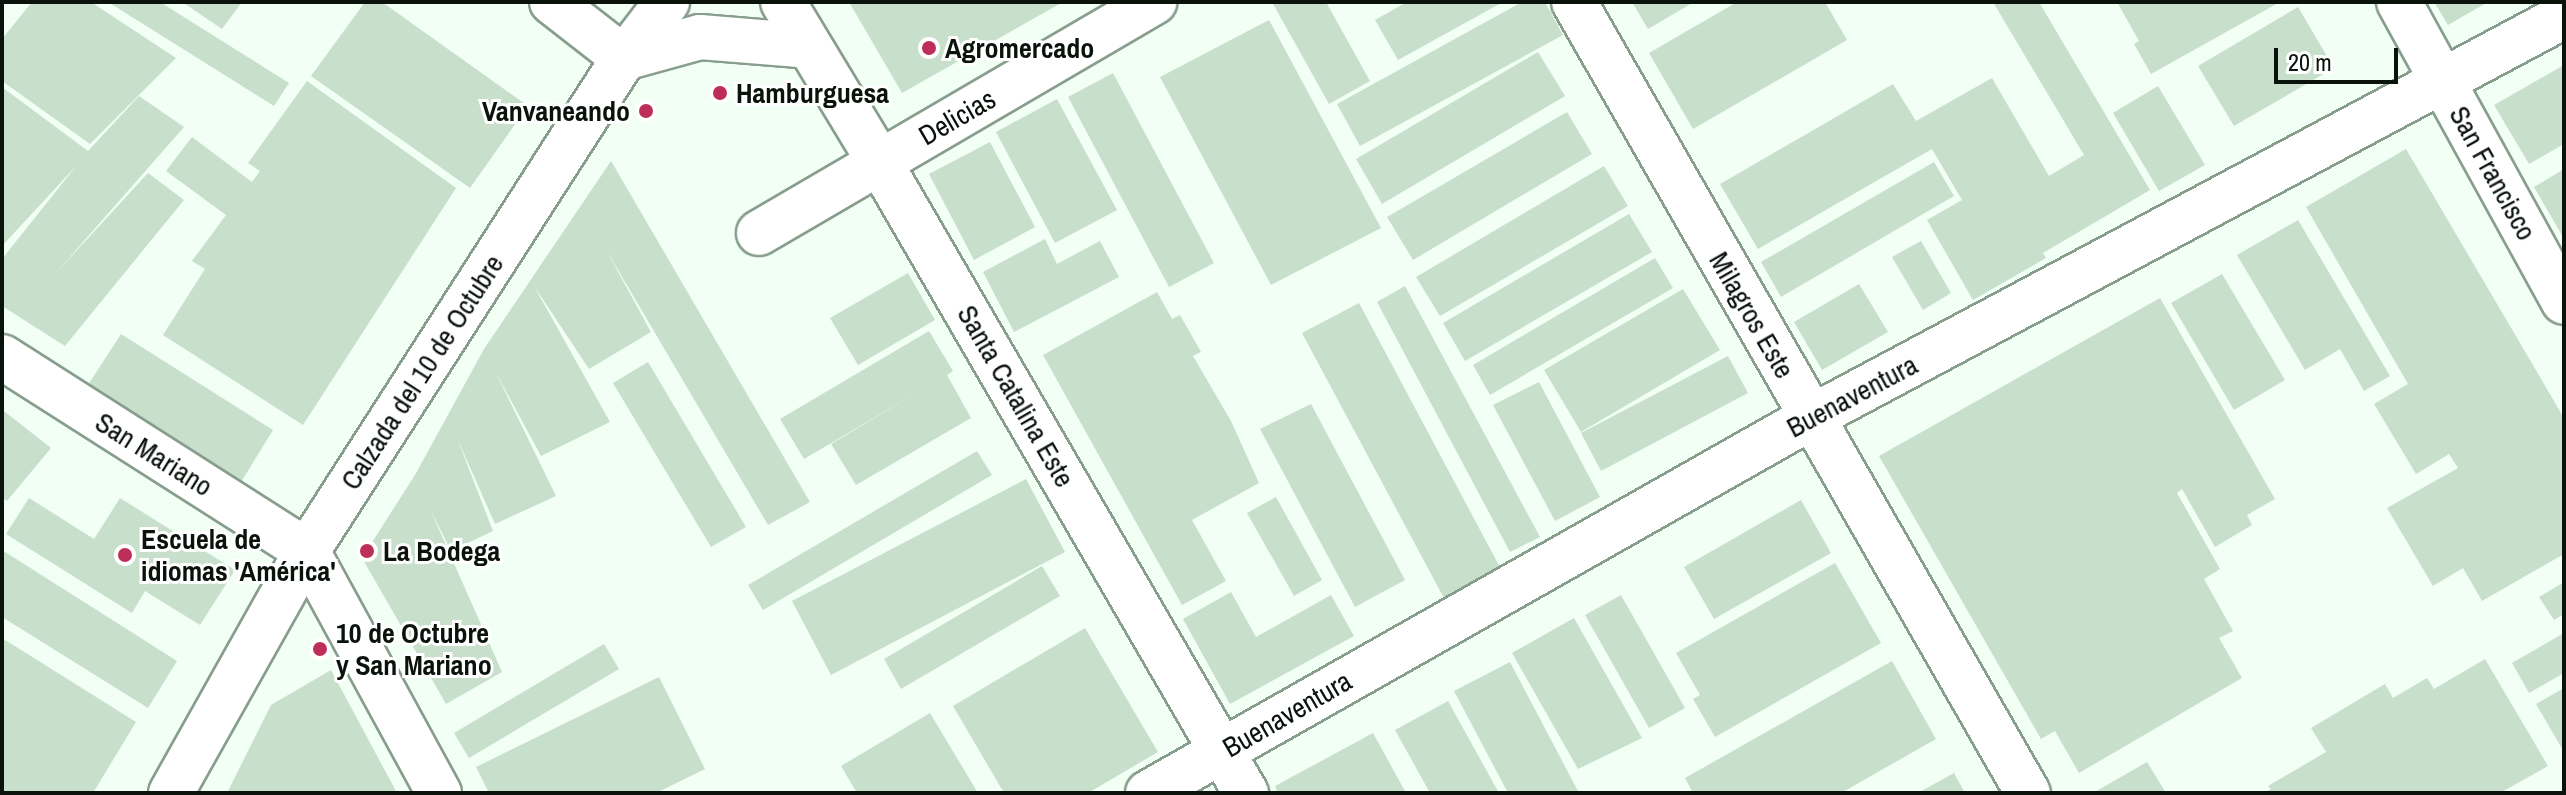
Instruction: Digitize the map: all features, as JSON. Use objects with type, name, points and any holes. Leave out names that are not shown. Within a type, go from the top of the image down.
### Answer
[{"type":"street","points":[[552,2],[624,58],[700,37],[809,46]]},
{"type":"street","name":"Calzada del 10 de Octubre","points":[[171,793],[307,551],[624,58],[667,2]]},
{"type":"street","name":"Santa Catalina Este","points":[[783,2],[1246,793]]},
{"type":"street","name":"Delicias","points":[[759,233],[1155,2]]},
{"type":"street","name":"Milagros Este","points":[[1574,2],[2028,793]]},
{"type":"street","name":"San Francisco","points":[[2399,2],[2564,302]]},
{"type":"street","name":"Buenaventura","points":[[1148,793],[1810,418],[2444,83],[2564,16]]},
{"type":"street","name":"San Mariano","points":[[2,357],[307,551]]},
{"type":"street","points":[[307,551],[439,793]]},
{"type":"building","points":[[32,2],[91,2],[176,58],[90,144],[2,81],[2,39]]},
{"type":"building","points":[[108,2],[160,2],[289,83],[274,106]]},
{"type":"building","points":[[182,2],[242,2],[222,29]]},
{"type":"building","points":[[365,2],[382,2],[528,106],[470,188],[311,76]]},
{"type":"building","name":"Agromercado","points":[[849,2],[1063,2],[902,93]]},
{"type":"building","points":[[1272,2],[1326,2],[1370,81],[1329,104]]},
{"type":"building","points":[[1407,2],[1503,2],[1398,60],[1375,20]]},
{"type":"building","points":[[1522,2],[1545,2],[1563,35],[1360,146],[1337,104]]},
{"type":"building","points":[[1632,2],[1694,2],[1648,29]]},
{"type":"building","points":[[1737,2],[1825,2],[1847,40],[1693,129],[1649,53]]},
{"type":"building","points":[[1993,2],[2039,2],[2150,190],[2043,253],[2046,258],[1973,300],[1927,220],[1962,200],[1932,149],[1758,249],[1720,184],[1893,84],[1916,121],[1992,78],[2049,176],[2084,155]]},
{"type":"building","points":[[2117,2],[2280,2],[2151,74],[2134,44],[2139,41]]},
{"type":"building","points":[[2434,2],[2488,2],[2448,25]]},
{"type":"building","points":[[2298,7],[2334,68],[2234,126],[2198,66]]},
{"type":"building","points":[[1269,20],[1381,228],[1271,285],[1160,77]]},
{"type":"building","points":[[1538,52],[1565,96],[1382,204],[1356,159]]},
{"type":"building","points":[[2564,65],[2564,144],[2529,164],[2494,105]]},
{"type":"building","points":[[1113,73],[1214,263],[1169,287],[1068,97]]},
{"type":"building","points":[[307,81],[456,188],[303,425],[163,335],[205,269],[192,261],[226,215],[166,171],[192,137],[252,182],[260,171],[248,163]]},
{"type":"building","points":[[2158,86],[2205,165],[2159,191],[2113,113]]},
{"type":"building","points":[[2,87],[88,151],[139,96],[184,127],[55,274],[148,173],[184,200],[65,346],[2,306],[2,259],[77,165],[2,246]]},
{"type":"building","points":[[1057,99],[1117,210],[1055,243],[996,132]]},
{"type":"building","points":[[1567,112],[1592,154],[1413,260],[1387,217]]},
{"type":"building","points":[[990,142],[1035,227],[974,260],[929,174]]},
{"type":"building","points":[[2406,149],[2564,418],[2564,554],[2482,601],[2463,568],[2433,586],[2387,508],[2458,468],[2449,454],[2416,474],[2374,404],[2408,384],[2306,207]]},
{"type":"building","points":[[611,161],[810,502],[768,525],[605,248],[651,332],[589,369],[534,286],[610,422],[541,456],[495,371],[556,496],[495,524],[457,438],[493,531],[451,551],[430,509],[502,672],[446,704],[362,558],[415,475],[484,349]]},
{"type":"building","points":[[1934,162],[1954,196],[1781,297],[1761,262]]},
{"type":"building","points":[[1604,166],[1628,206],[1440,316],[1416,277]]},
{"type":"building","points":[[2564,169],[2564,239],[2534,187]]},
{"type":"building","points":[[1629,214],[1652,252],[1465,361],[1443,323]]},
{"type":"building","points":[[2298,220],[2390,376],[2364,391],[2340,349],[2305,370],[2237,255]]},
{"type":"building","points":[[1045,239],[1057,264],[1100,241],[1119,277],[1014,332],[983,272]]},
{"type":"building","points":[[1921,241],[1951,293],[1923,310],[1892,257]]},
{"type":"building","points":[[1655,258],[1673,288],[1490,395],[1473,365]]},
{"type":"building","points":[[908,273],[935,320],[858,365],[830,318]]},
{"type":"building","points":[[2222,274],[2285,380],[2234,410],[2171,303]]},
{"type":"building","points":[[1859,284],[1888,332],[1822,370],[1794,322]]},
{"type":"building","points":[[1405,286],[1540,537],[1510,552],[1377,302]]},
{"type":"building","points":[[1683,289],[1720,350],[1581,432],[1544,370]]},
{"type":"building","points":[[1157,292],[1172,319],[1180,315],[1201,352],[1193,356],[1231,421],[1259,483],[1192,520],[1226,581],[1182,605],[1043,355]]},
{"type":"building","points":[[2160,298],[2275,499],[2247,515],[2252,525],[2215,547],[2182,489],[2177,493],[2220,569],[2204,579],[2233,631],[2219,638],[2242,678],[2079,773],[2055,731],[2041,739],[1879,456]]},
{"type":"building","points":[[1359,303],[1502,571],[1445,600],[1302,333]]},
{"type":"building","points":[[929,331],[953,371],[947,375],[971,418],[856,485],[831,444],[923,389],[804,459],[780,419]]},
{"type":"building","points":[[121,334],[273,430],[241,482],[88,385]]},
{"type":"building","points":[[1728,356],[1748,393],[1601,471],[1581,433]]},
{"type":"building","points":[[648,362],[746,527],[711,547],[613,383]]},
{"type":"building","points":[[1539,382],[1600,497],[1555,521],[1493,405]]},
{"type":"building","points":[[1311,404],[1405,580],[1355,607],[1260,429]]},
{"type":"building","points":[[4,411],[51,448],[7,501],[2,498]]},
{"type":"building","points":[[977,451],[992,475],[763,610],[748,585]]},
{"type":"building","points":[[1026,479],[1065,552],[831,675],[792,601]]},
{"type":"building","points":[[1276,497],[1322,580],[1294,596],[1247,513]]},
{"type":"building","name":"Escuela de idiomas 'América'","points":[[29,498],[94,539],[120,498],[235,570],[200,625],[145,591],[132,613],[6,534]]},
{"type":"building","points":[[1801,500],[1831,553],[1714,619],[1684,567]]},
{"type":"building","points":[[2,550],[177,661],[148,708],[2,617]]},
{"type":"building","points":[[1835,563],[1881,643],[1715,737],[1693,699],[1700,695],[1676,653]]},
{"type":"building","points":[[1042,566],[1060,596],[901,689],[884,659]]},
{"type":"building","points":[[2564,582],[2564,614],[2554,620],[2539,597]]},
{"type":"building","points":[[1231,592],[1256,637],[1331,595],[1354,636],[1230,704],[1183,619]]},
{"type":"building","points":[[1621,595],[1685,708],[1649,728],[1585,615]]},
{"type":"building","points":[[1574,618],[1642,738],[1578,769],[1512,653]]},
{"type":"building","points":[[1085,628],[1158,752],[1088,793],[1004,793],[953,706]]},
{"type":"building","points":[[2564,633],[2564,673],[2529,693],[2512,663]]},
{"type":"building","points":[[2,638],[136,722],[93,793],[2,792]]},
{"type":"building","points":[[604,644],[619,669],[469,758],[454,733]]},
{"type":"building","points":[[2485,659],[2548,766],[2500,793],[2264,793],[2271,789],[2268,786],[2326,752],[2311,728],[2385,684],[2393,698],[2427,678],[2434,689]]},
{"type":"building","points":[[1892,661],[1936,739],[1841,793],[1693,793],[1685,778]]},
{"type":"building","points":[[1510,662],[1579,793],[1508,793],[1454,691]]},
{"type":"building","points":[[331,670],[397,793],[227,793],[271,705]]},
{"type":"building","points":[[659,677],[705,769],[656,793],[489,793],[476,767]]},
{"type":"building","points":[[2564,688],[2564,752],[2536,704]]},
{"type":"building","points":[[1448,701],[1499,793],[1430,793],[1395,730]]},
{"type":"building","points":[[930,713],[978,793],[857,793],[841,766]]},
{"type":"building","points":[[1373,733],[1406,793],[1278,793],[1275,786]]},
{"type":"building","points":[[2147,762],[2166,793],[2093,793]]},
{"type":"building","points":[[1954,773],[1965,793],[1918,793]]},
{"type":"place","name":"Agromercado","points":[[929,48]]},
{"type":"place","name":"Hamburguesa","points":[[720,93]]},
{"type":"place","name":"Vanvaneando","points":[[646,111]]},
{"type":"place","name":"La Bodega","points":[[367,551]]},
{"type":"place","name":"Escuela de idiomas 'América'","points":[[125,555]]},
{"type":"place","name":"10 de Octubre y San Mariano","points":[[320,649]]}]
